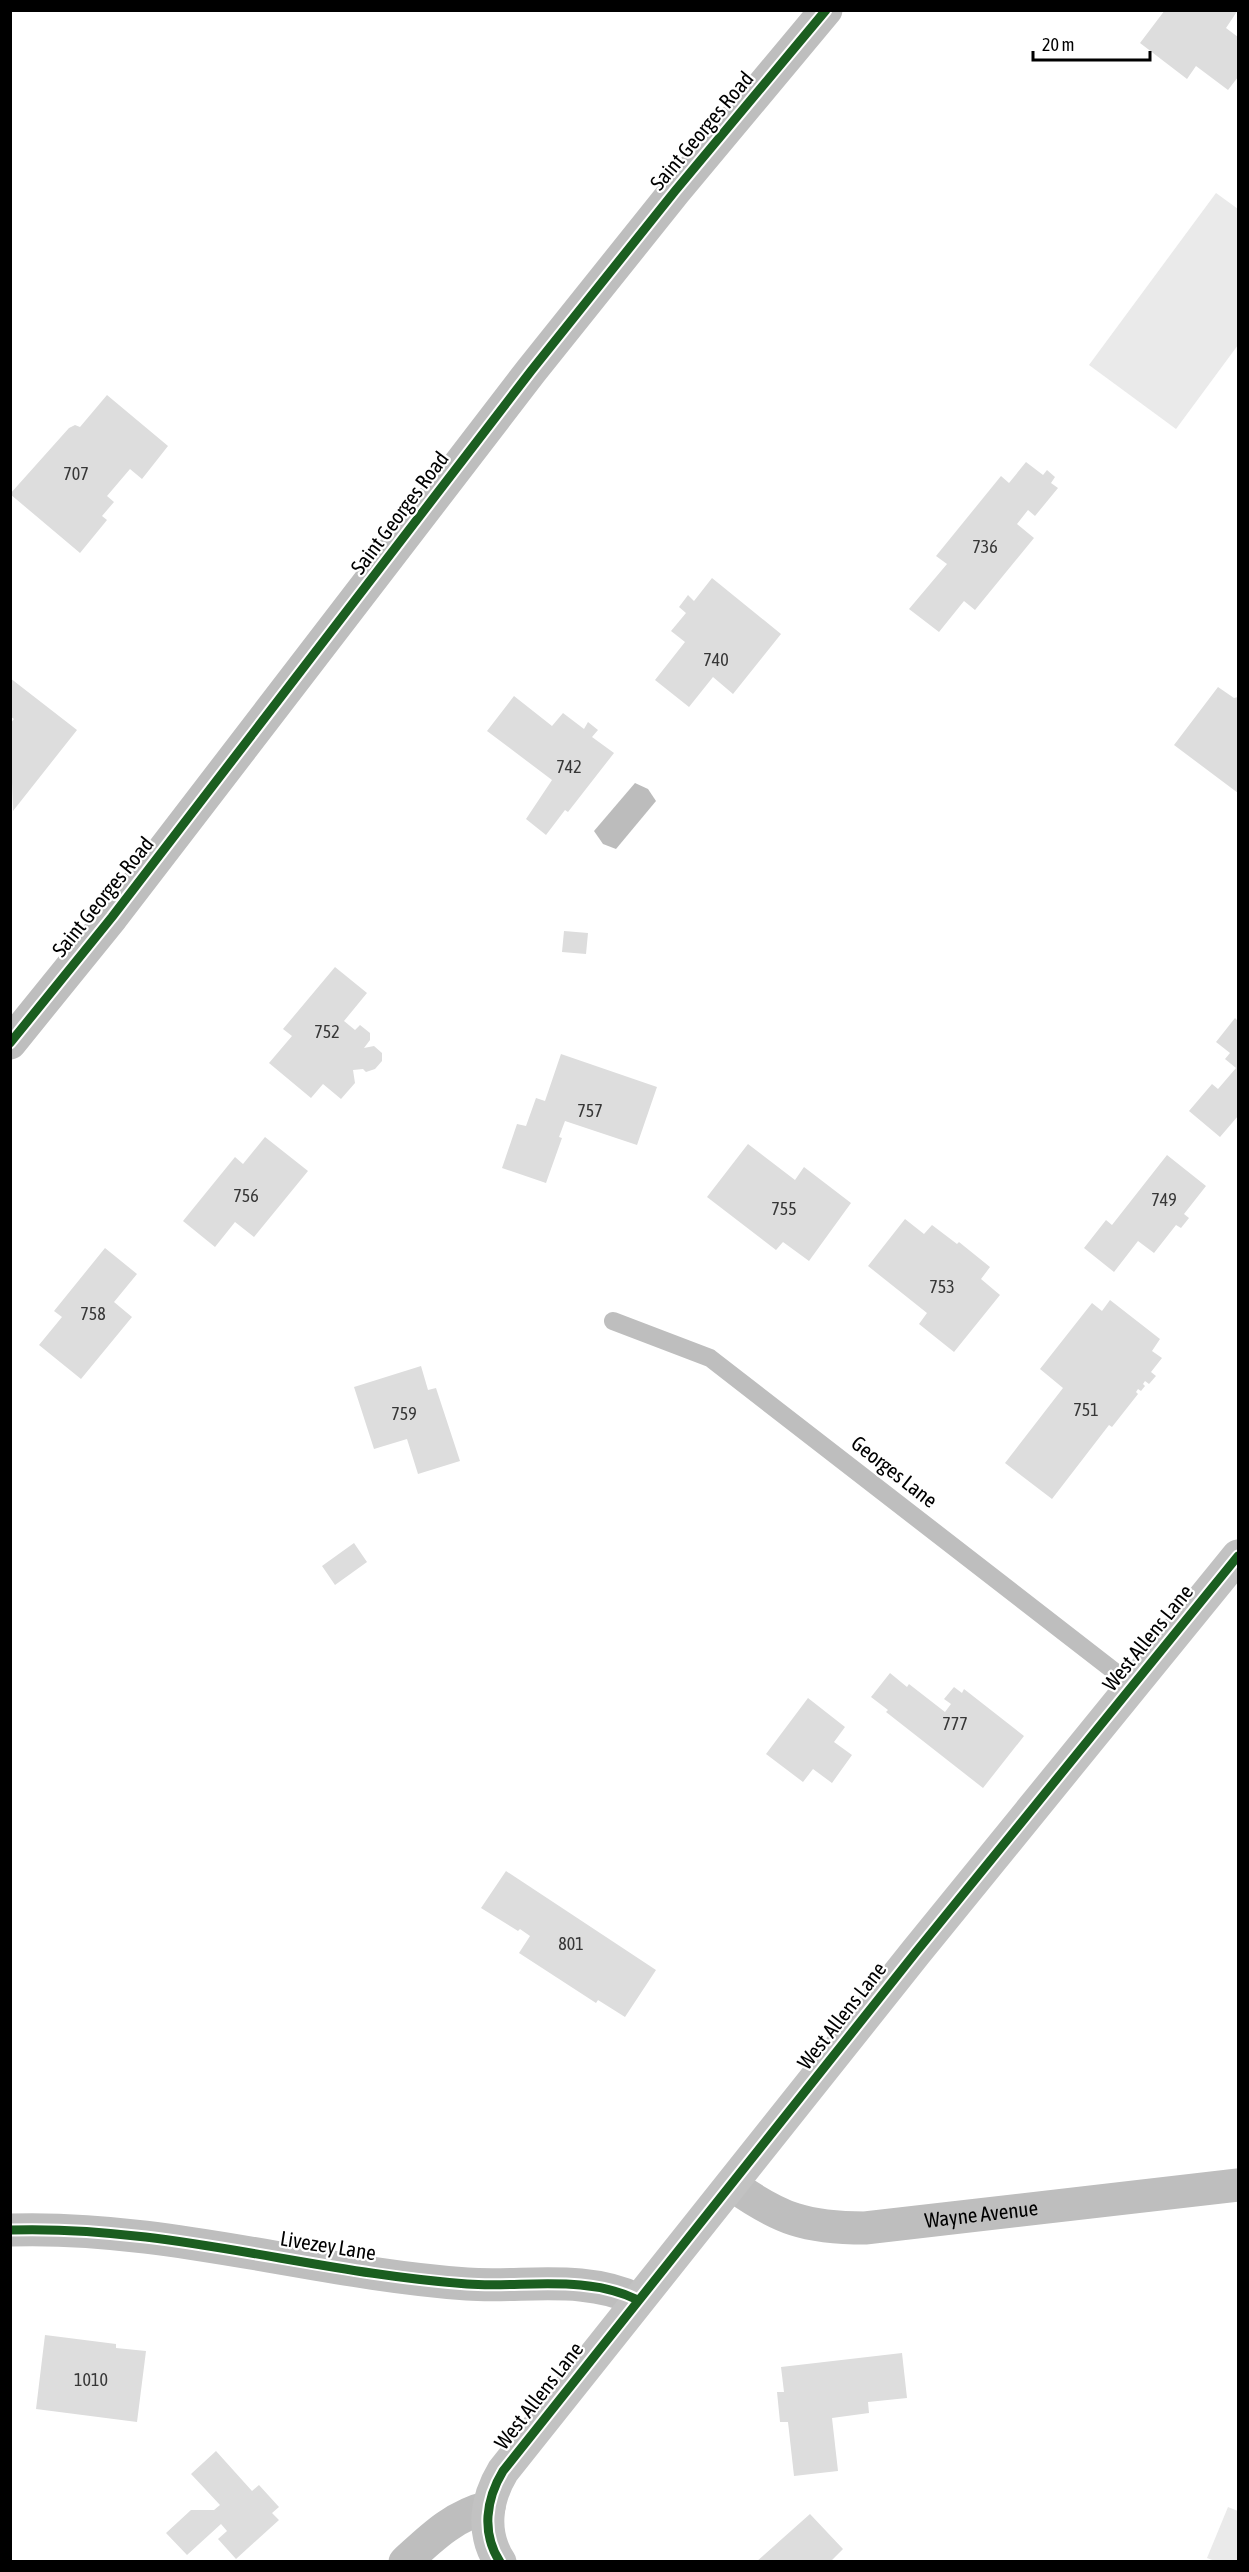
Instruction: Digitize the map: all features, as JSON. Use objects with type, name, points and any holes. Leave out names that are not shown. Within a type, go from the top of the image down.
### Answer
[{"type":"street","name":"Saint Georges Road","points":[[10,1043],[112,917],[538,362],[675,191],[826,10]]},
{"type":"street","name":"West Allens Lane","points":[[500,2562],[493,2551],[487,2530],[493,2487],[503,2471],[1132,1685],[1239,1557]]},
{"type":"street","name":"Wayne Avenue","points":[[732,2185],[767,2209],[800,2222],[832,2228],[865,2228],[1239,2185]]},
{"type":"street","name":"Livezey Lane","points":[[10,2230],[48,2229],[128,2234],[393,2275],[468,2284],[575,2284],[603,2288],[638,2300]]},
{"type":"street","points":[[405,2562],[453,2522],[469,2512],[489,2507]]},
{"type":"lane","name":"Georges Lane","points":[[613,1321],[710,1358],[1132,1685]]},
{"type":"shaded area","points":[[1216,193],[1238,209],[1238,345],[1176,429],[1089,365]]},
{"type":"shaded area","points":[[635,783],[648,789],[656,801],[616,849],[603,844],[594,831]]},
{"type":"shaded area","points":[[1228,2507],[1238,2511],[1238,2561],[1215,2561],[1207,2558]]},
{"type":"building","points":[[1165,10],[1238,10],[1226,28],[1238,37],[1238,77],[1228,90],[1196,66],[1187,79],[1140,43]]},
{"type":"building","points":[[107,395],[168,446],[142,479],[130,469],[107,496],[114,502],[102,516],[107,520],[80,553],[10,494],[69,428],[75,425],[80,427]]},
{"type":"building","points":[[1026,462],[1043,475],[1047,470],[1055,477],[1051,483],[1058,488],[1035,516],[1028,510],[1017,524],[1034,538],[975,610],[964,601],[939,632],[909,609],[947,564],[936,556],[1001,476],[1009,483]]},
{"type":"building","points":[[712,578],[781,634],[733,694],[713,677],[689,707],[655,680],[685,642],[671,631],[686,613],[679,607],[688,595],[694,601]]},
{"type":"building","points":[[10,678],[77,730],[13,811],[10,724],[14,719],[10,716]]},
{"type":"building","points":[[1218,687],[1234,698],[1238,697],[1238,793],[1174,745]]},
{"type":"building","points":[[514,696],[552,726],[563,713],[584,729],[588,722],[598,730],[592,737],[614,753],[568,812],[565,810],[546,835],[526,819],[552,780],[487,731]]},
{"type":"building","points":[[564,931],[588,933],[586,954],[562,952]]},
{"type":"building","points":[[335,967],[367,993],[344,1021],[355,1030],[360,1025],[370,1033],[370,1040],[364,1048],[374,1046],[382,1053],[382,1061],[375,1069],[366,1072],[363,1069],[353,1070],[355,1083],[341,1099],[323,1084],[311,1098],[269,1063],[292,1036],[283,1029]]},
{"type":"building","points":[[1235,1018],[1238,1021],[1238,1116],[1220,1137],[1189,1111],[1212,1084],[1218,1089],[1236,1068],[1225,1059],[1230,1053],[1216,1042]]},
{"type":"building","points":[[561,1054],[657,1087],[637,1145],[565,1121],[559,1137],[562,1138],[546,1183],[502,1168],[517,1124],[526,1126],[536,1098],[545,1101]]},
{"type":"building","points":[[265,1137],[308,1171],[254,1237],[235,1222],[215,1247],[183,1221],[235,1157],[243,1164]]},
{"type":"building","points":[[748,1144],[795,1180],[804,1167],[851,1203],[809,1261],[783,1242],[776,1250],[707,1197]]},
{"type":"building","points":[[1167,1155],[1206,1186],[1184,1214],[1189,1218],[1181,1228],[1176,1225],[1154,1253],[1138,1241],[1114,1272],[1084,1248],[1106,1220],[1112,1225]]},
{"type":"building","points":[[905,1219],[924,1234],[932,1225],[957,1244],[959,1242],[990,1267],[981,1279],[1000,1295],[954,1352],[919,1324],[927,1313],[868,1266]]},
{"type":"building","points":[[105,1248],[137,1274],[114,1302],[132,1317],[81,1379],[39,1345],[62,1317],[54,1311]]},
{"type":"building","points":[[1110,1300],[1160,1339],[1152,1351],[1162,1358],[1151,1372],[1156,1376],[1149,1384],[1145,1381],[1143,1384],[1145,1386],[1141,1391],[1138,1389],[1136,1392],[1138,1394],[1112,1427],[1109,1425],[1052,1499],[1005,1463],[1063,1388],[1040,1369],[1092,1303],[1102,1311]]},
{"type":"building","points":[[421,1366],[428,1390],[436,1388],[460,1461],[418,1474],[407,1439],[374,1449],[354,1387]]},
{"type":"building","points":[[354,1543],[367,1562],[335,1585],[322,1566]]},
{"type":"building","points":[[890,1673],[907,1687],[909,1684],[945,1712],[951,1704],[944,1699],[954,1687],[962,1693],[964,1689],[1024,1736],[983,1788],[886,1712],[888,1710],[871,1697]]},
{"type":"building","points":[[808,1698],[845,1727],[834,1742],[852,1755],[832,1783],[813,1769],[803,1782],[766,1754]]},
{"type":"building","points":[[506,1871],[656,1970],[625,2017],[598,2000],[596,2003],[519,1953],[530,1936],[481,1908]]},
{"type":"building","points":[[45,2335],[116,2344],[116,2348],[146,2351],[137,2422],[36,2409]]},
{"type":"building","points":[[902,2353],[907,2398],[868,2402],[869,2413],[832,2418],[838,2471],[794,2476],[788,2422],[780,2422],[777,2392],[784,2392],[781,2367]]},
{"type":"building","points":[[216,2451],[252,2491],[259,2485],[279,2507],[272,2513],[279,2520],[236,2559],[218,2539],[227,2531],[221,2524],[187,2555],[166,2533],[191,2510],[214,2510],[220,2505],[191,2474]]},
{"type":"building","points":[[810,2514],[843,2549],[830,2562],[756,2562]]},
{"type":"cycle path","points":[[10,1043],[112,917],[531,371],[675,191],[826,10]]},
{"type":"cycle path","points":[[500,2562],[490,2539],[488,2516],[493,2493],[503,2471],[916,1952],[1238,1556]]},
{"type":"cycle path","points":[[10,2230],[68,2230],[125,2235],[353,2270],[467,2284],[554,2284],[597,2287],[638,2300]]}]
